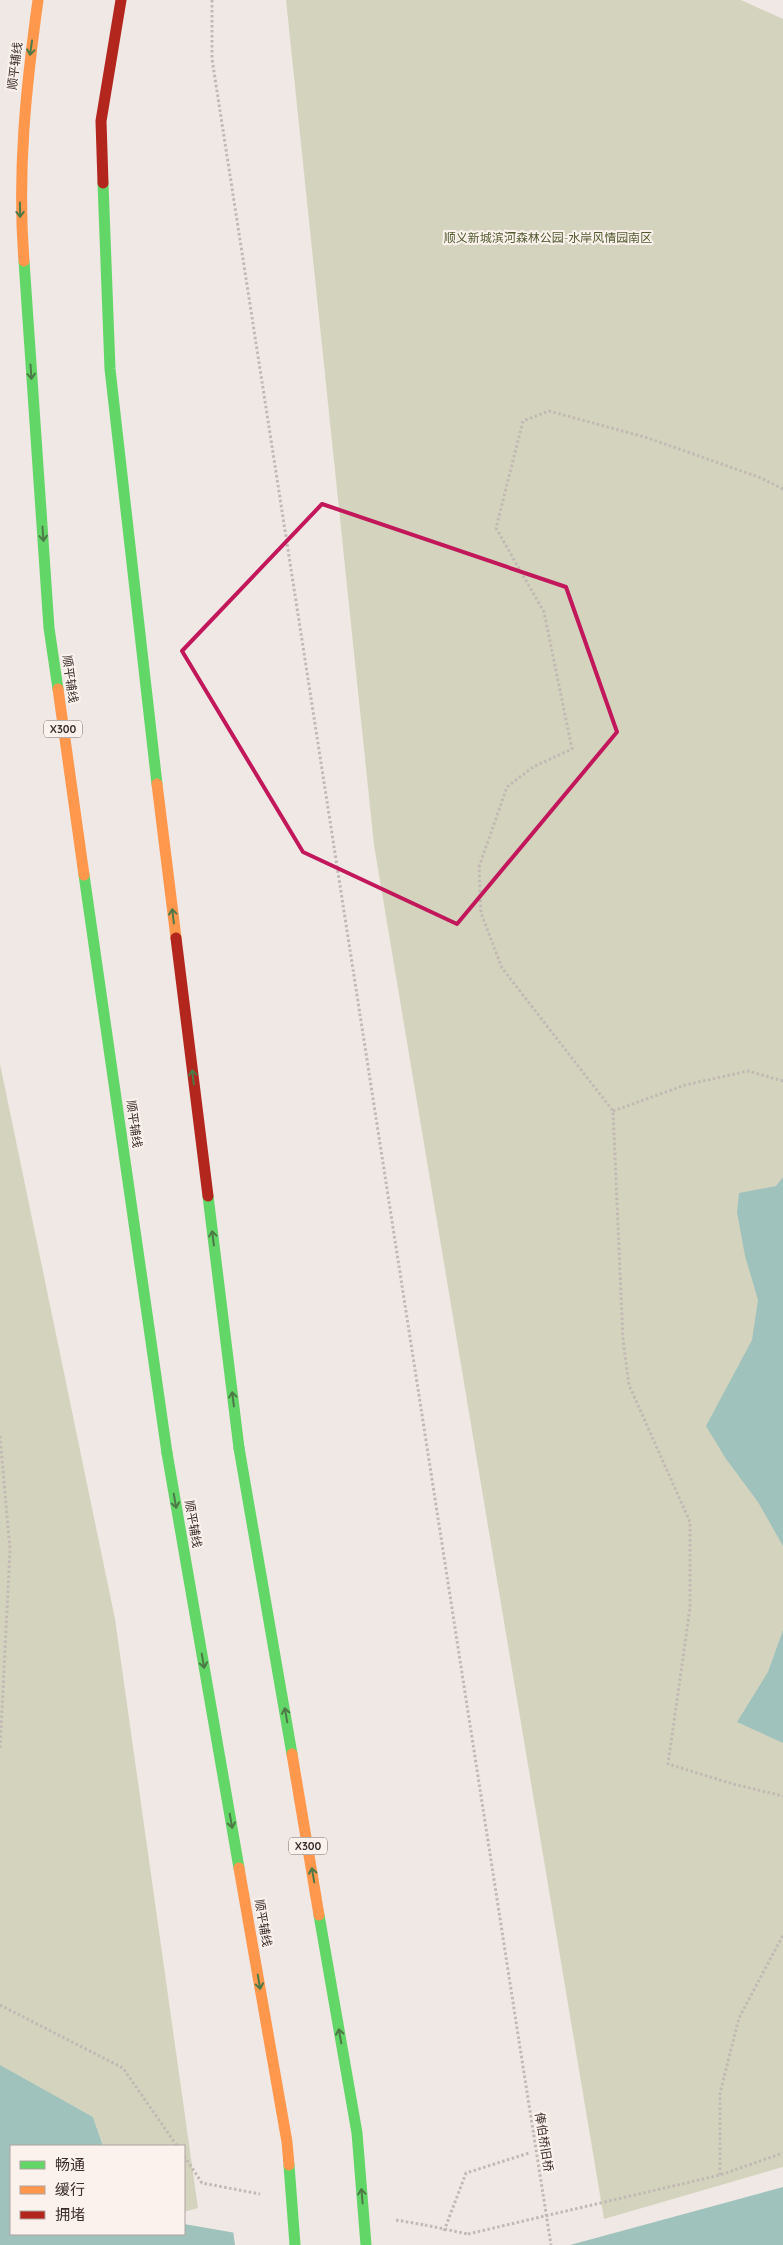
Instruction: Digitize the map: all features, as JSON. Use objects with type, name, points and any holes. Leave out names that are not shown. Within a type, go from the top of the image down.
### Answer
[{"type":"main road","name":"顺平辅线","points":[[38,0],[26,90],[20,210],[49,628],[167,1453],[287,2142],[296,2245]]},
{"type":"main road","name":"X300","points":[[121,0],[101,121],[110,369],[165,853],[239,1448],[357,2133],[366,2245]]},
{"type":"path","name":"俸伯桥旧桥","points":[[212,0],[212,59],[551,2245]]},
{"type":"path","points":[[783,489],[761,478],[648,438],[549,411],[523,421],[496,528],[544,612],[572,750],[533,768],[507,787],[479,867],[481,913],[502,968],[613,1110],[623,1340],[629,1385],[690,1522],[690,1608],[668,1764],[732,1784],[783,1796]]},
{"type":"path","points":[[613,1110],[685,1085],[748,1071],[783,1081]]},
{"type":"path","points":[[0,1436],[10,1550],[0,1750]]},
{"type":"path","points":[[720,2175],[720,2093],[739,2018],[783,1935]]},
{"type":"path","points":[[0,2005],[123,2068],[176,2145]]},
{"type":"path","points":[[444,2231],[466,2172],[529,2153]]},
{"type":"path","points":[[425,2225],[468,2234],[720,2175],[783,2153]]},
{"type":"highlighted area","points":[[322,504],[566,587],[617,732],[457,924],[303,852],[182,651]]},
{"type":"green space","name":"顺义新城滨河森林公园-水岸风情园南区","points":[[286,0],[741,0],[783,19],[783,2167],[604,2219],[374,845]]},
{"type":"green space","points":[[0,1064],[115,1619],[198,2208],[185,2212],[185,2145],[103,2145],[93,2117],[0,2067]]},
{"type":"water","points":[[783,1177],[783,1546],[758,1502],[726,1459],[706,1426],[752,1340],[758,1300],[745,1256],[737,1212],[739,1193],[776,1186]]},
{"type":"water","points":[[783,1630],[783,1743],[737,1722],[768,1672]]},
{"type":"water","points":[[0,2065],[93,2117],[103,2145],[10,2145],[10,2235],[185,2235],[185,2224],[304,2245],[0,2245]]},
{"type":"water","points":[[783,2187],[783,2245],[570,2245]]},
{"type":"pier","points":[[233,2230],[305,2243],[307,2245],[235,2245]]},
{"type":"traffic: fast","points":[[103,183],[110,369],[157,784]]},
{"type":"traffic: fast","points":[[24,261],[49,628],[58,689]]},
{"type":"traffic: fast","points":[[84,875],[167,1453]]},
{"type":"traffic: fast","points":[[208,1196],[239,1448]]},
{"type":"traffic: fast","points":[[239,1448],[292,1754]]},
{"type":"traffic: fast","points":[[167,1453],[239,1868]]},
{"type":"traffic: fast","points":[[319,1915],[357,2133],[366,2245]]},
{"type":"traffic: fast","points":[[289,2165],[295,2245]]},
{"type":"traffic: slow","points":[[24,261],[22,163],[30,65],[38,0]]},
{"type":"traffic: slow","points":[[58,689],[84,875]]},
{"type":"traffic: slow","points":[[157,784],[176,938]]},
{"type":"traffic: slow","points":[[292,1754],[319,1915]]},
{"type":"traffic: slow","points":[[239,1868],[287,2142],[289,2165]]},
{"type":"traffic: jam","points":[[103,183],[101,121],[121,0]]},
{"type":"traffic: jam","points":[[176,938],[208,1196]]}]
